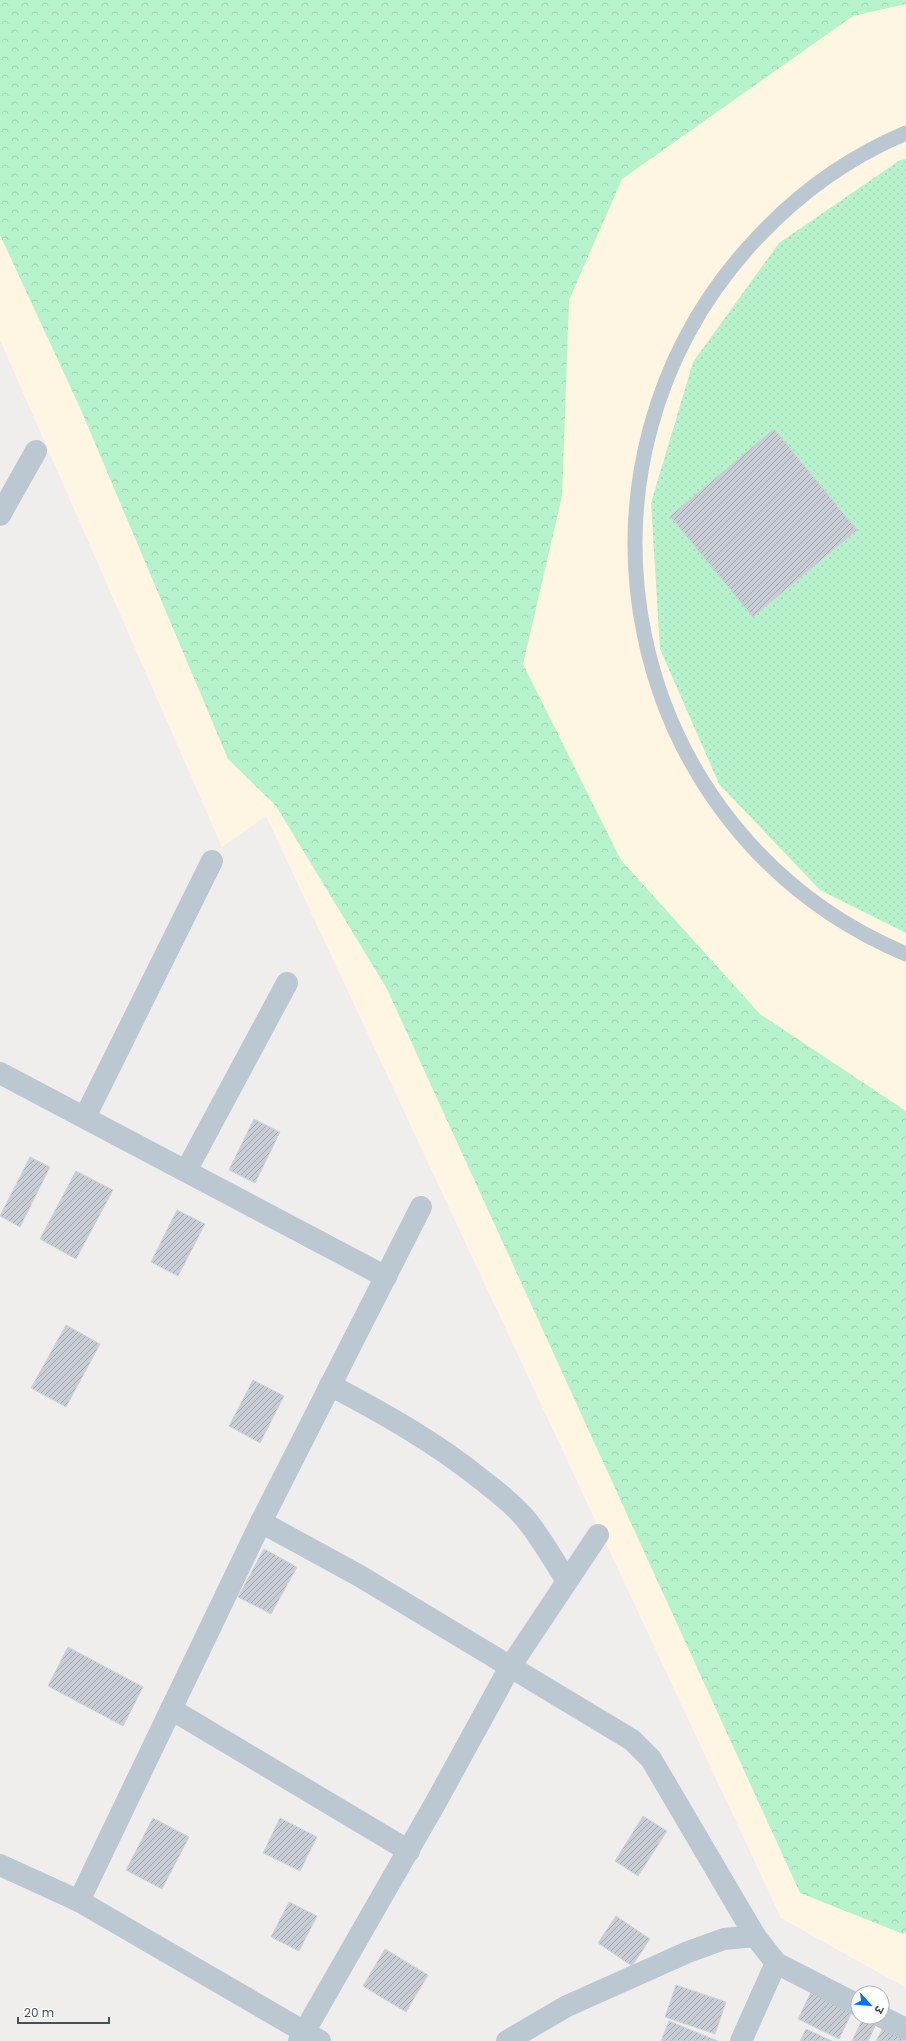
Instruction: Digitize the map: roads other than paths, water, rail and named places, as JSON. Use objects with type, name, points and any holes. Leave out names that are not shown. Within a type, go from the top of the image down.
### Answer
[{"type":"street","points":[[0,515],[36,451]]},
{"type":"street","points":[[85,1117],[212,861]]},
{"type":"street","points":[[186,1171],[287,982]]},
{"type":"street","points":[[0,1072],[386,1277]]},
{"type":"street","points":[[79,1901],[261,1522],[421,1207]]},
{"type":"street","points":[[330,1385],[385,1414],[421,1436],[460,1462],[506,1499],[524,1516],[567,1581]]},
{"type":"street","points":[[261,1522],[358,1574],[632,1740],[651,1758],[755,1936],[776,1963],[850,2001]]},
{"type":"street","points":[[0,1865],[79,1901],[308,2038],[510,1667],[598,1535]]},
{"type":"street","points":[[171,1709],[409,1851]]},
{"type":"street","points":[[507,2041],[567,2006],[688,1952],[724,1939],[755,1936]]},
{"type":"street","points":[[741,2041],[776,1963]]},
{"type":"street","points":[[890,2021],[906,2029]]},
{"type":"lane","points":[[906,133],[881,144],[828,176],[780,214],[738,259],[701,309],[672,364],[652,422],[639,482],[634,544],[638,605],[651,665],[672,724],[700,778],[736,828],[778,873],[826,911],[879,943],[906,954]]}]
